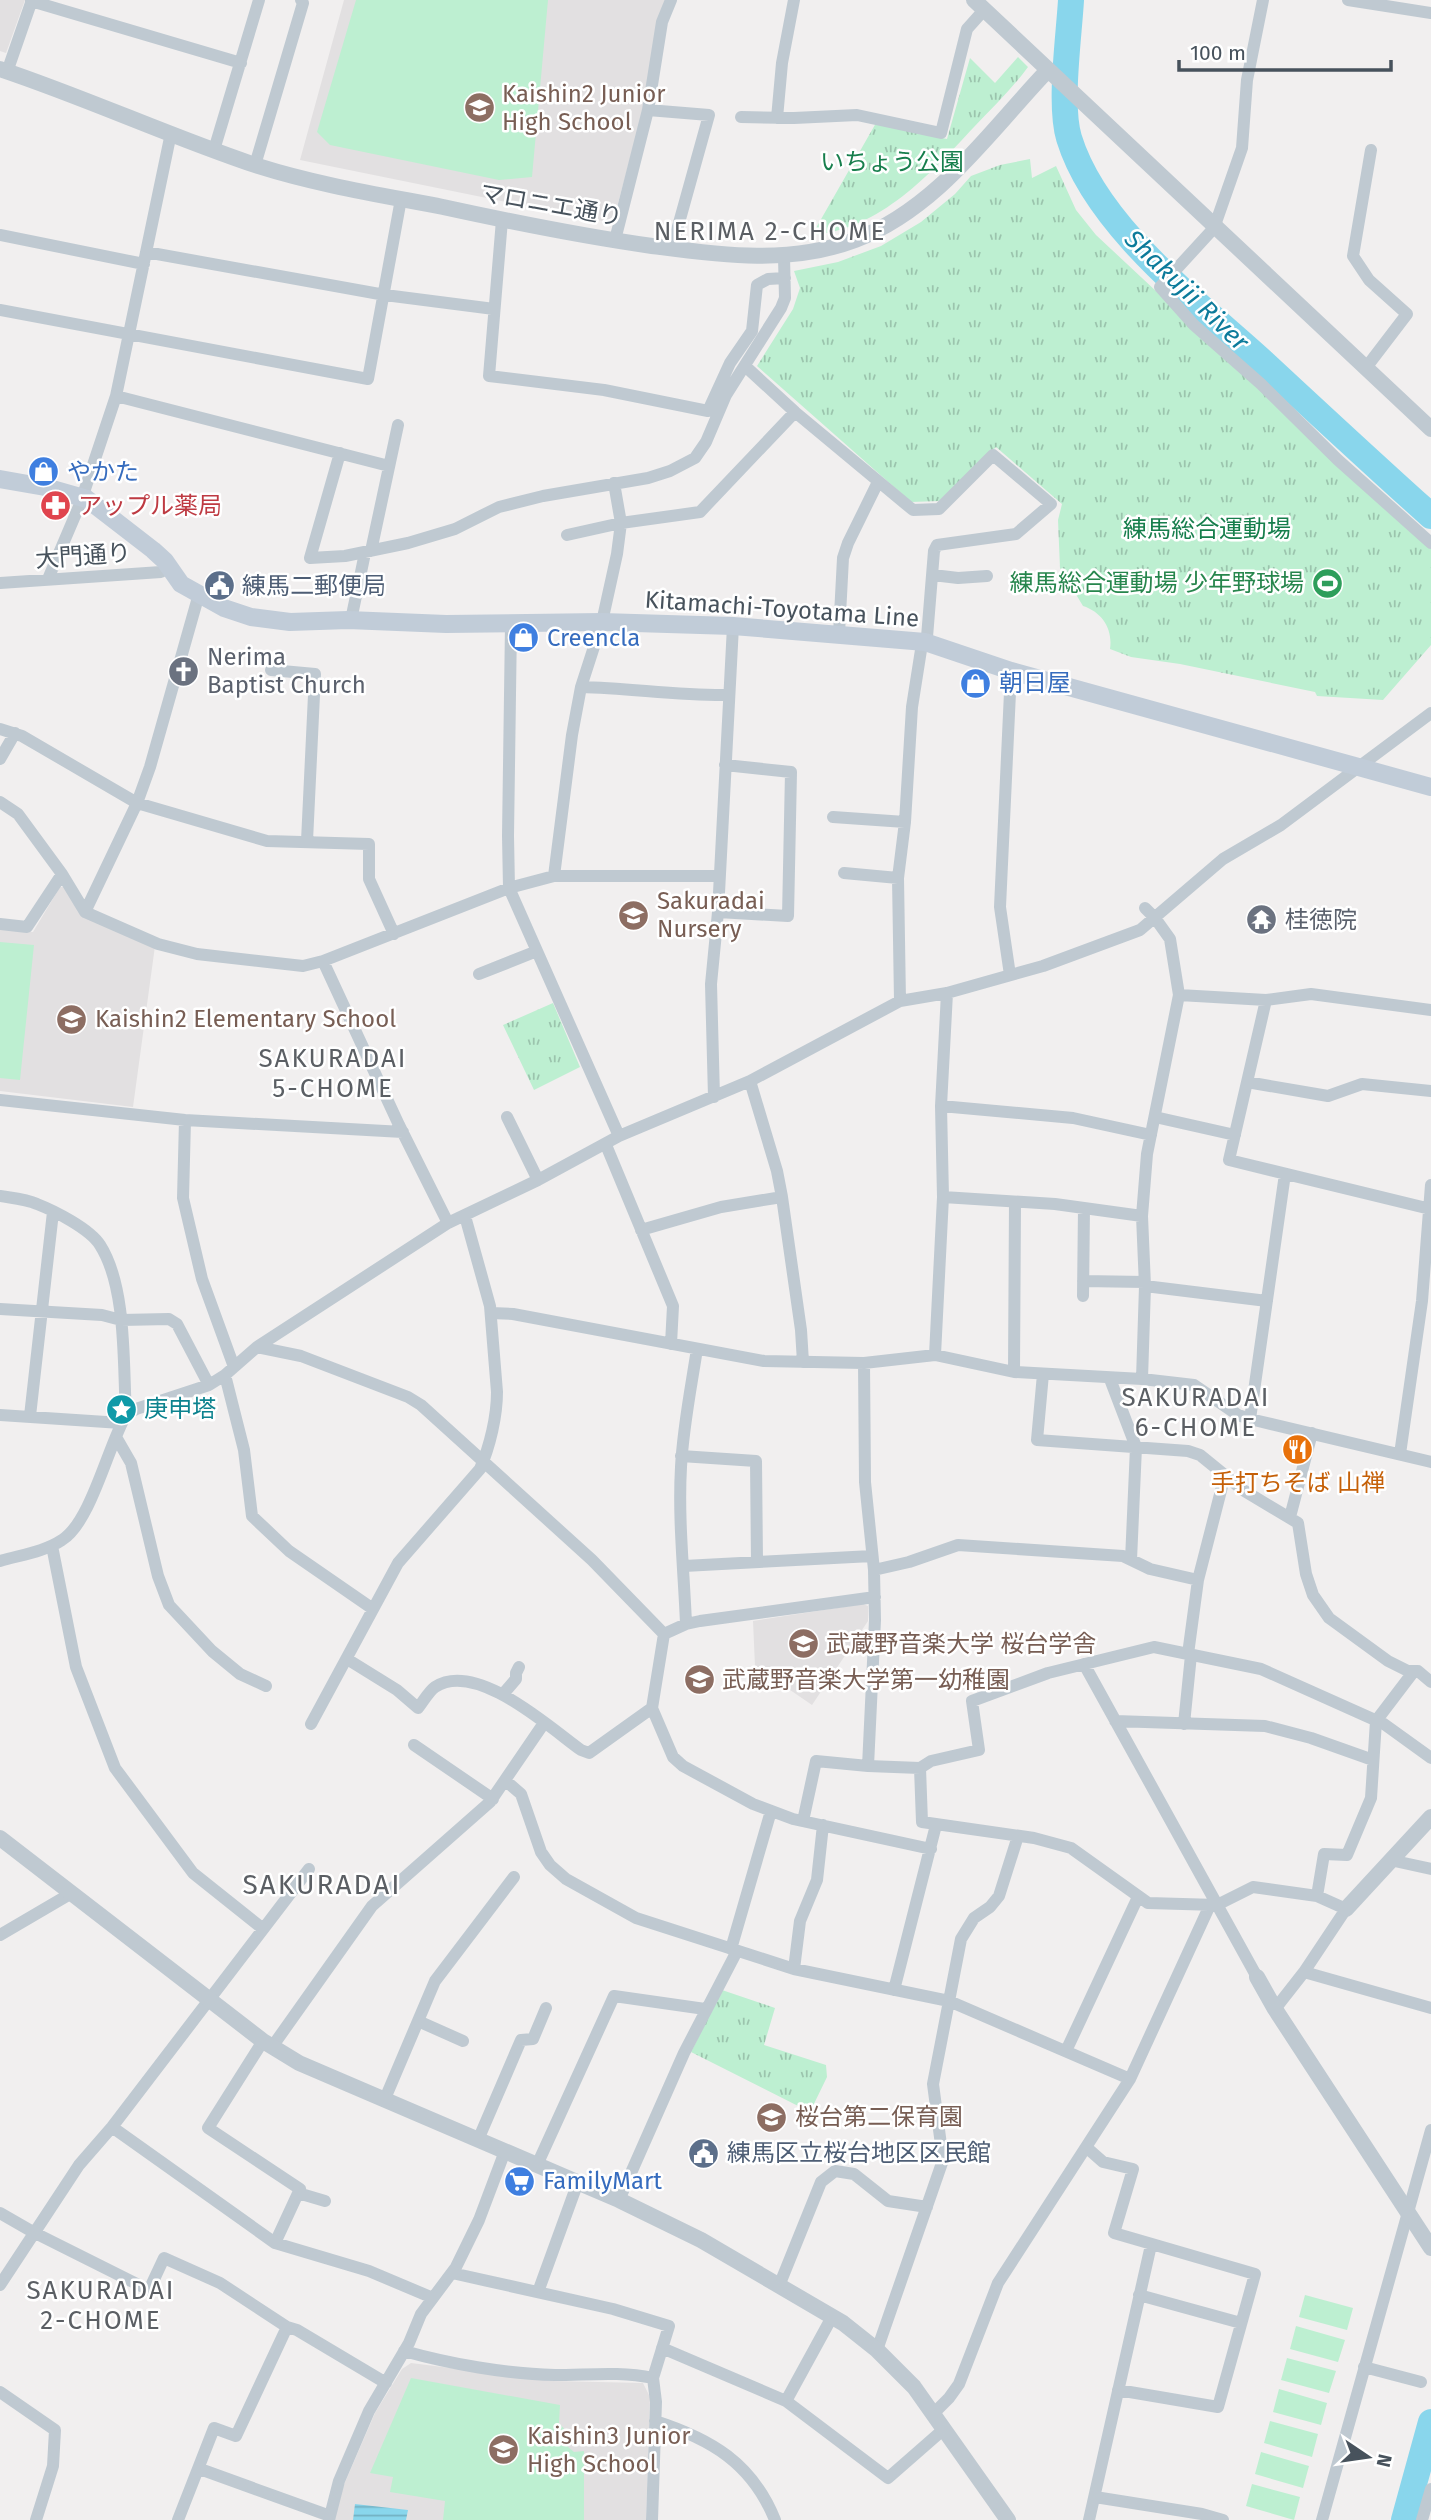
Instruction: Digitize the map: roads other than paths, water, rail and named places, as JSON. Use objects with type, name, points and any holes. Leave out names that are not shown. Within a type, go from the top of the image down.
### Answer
[{"type":"main road","points":[[0,479],[83,497]]},
{"type":"main road","name":"Kitamachi-Toyotama Line","points":[[83,497],[131,531],[164,561],[181,584],[223,608],[251,617],[290,622],[351,620],[733,625],[925,642],[1011,671],[1431,787]]},
{"type":"street","points":[[214,150],[260,0]]},
{"type":"street","points":[[256,165],[302,0]]},
{"type":"street","points":[[615,240],[648,110],[662,22],[671,0]]},
{"type":"street","points":[[777,118],[782,63],[794,0]]},
{"type":"street","points":[[1263,0],[1247,80],[1242,148],[1214,228],[1160,287],[1194,325],[1431,543]]},
{"type":"street","points":[[1348,0],[1427,8]]},
{"type":"street","points":[[3,70],[31,1],[241,63]]},
{"type":"street","points":[[741,117],[857,115],[941,134],[967,29],[979,5],[1431,429]]},
{"type":"street","name":"マロニエ通り","points":[[3,70],[214,150],[307,179],[502,220],[615,240],[742,256],[784,257],[856,240],[889,224],[920,204],[956,171],[1050,73]]},
{"type":"street","points":[[648,110],[709,116],[672,248]]},
{"type":"street","points":[[48,579],[83,497],[116,396],[171,133]]},
{"type":"street","points":[[1365,369],[1407,314],[1369,280],[1353,256],[1371,150]]},
{"type":"street","points":[[0,310],[368,379],[401,199]]},
{"type":"street","points":[[502,220],[489,376],[604,390],[708,411],[730,363],[752,331],[757,285],[768,279],[785,278]]},
{"type":"street","points":[[0,235],[385,295],[494,309]]},
{"type":"street","points":[[340,453],[310,558],[368,552],[455,529],[499,507],[543,496],[648,478],[670,471],[695,458],[706,442],[726,396],[781,308],[785,298],[784,257]]},
{"type":"street","points":[[745,366],[795,412],[913,510],[939,509],[993,455],[1051,504],[1016,534],[937,545],[934,551],[925,642],[921,650],[912,707],[905,822],[898,878],[900,1001]]},
{"type":"street","points":[[116,396],[389,466]]},
{"type":"street","points":[[567,535],[621,523],[700,512],[795,412]]},
{"type":"street","points":[[351,620],[398,425]]},
{"type":"street","points":[[839,634],[843,558],[878,481]]},
{"type":"street","points":[[554,876],[572,735],[581,687],[603,622],[617,554],[621,523],[614,483]]},
{"type":"street","name":"大門通り","points":[[0,583],[161,572],[169,567]]},
{"type":"street","points":[[933,575],[958,578],[987,576]]},
{"type":"street","points":[[85,912],[137,803],[150,767],[199,594]]},
{"type":"street","points":[[511,624],[509,888],[619,1136]]},
{"type":"street","points":[[714,1097],[711,984],[718,912],[733,625]]},
{"type":"street","points":[[271,670],[315,674],[307,841]]},
{"type":"street","points":[[1010,975],[1000,907],[1011,671]]},
{"type":"street","points":[[581,687],[625,688],[688,696],[729,695]]},
{"type":"street","points":[[0,1415],[123,1419],[136,1409],[209,1385],[257,1347],[447,1223],[538,1180],[619,1136],[750,1081],[900,1001],[947,993],[1044,967],[1140,930],[1223,859],[1281,825],[1431,713]]},
{"type":"street","points":[[0,729],[22,736],[137,803],[267,841],[369,844],[369,879],[394,934]]},
{"type":"street","points":[[0,759],[15,733]]},
{"type":"street","points":[[718,912],[788,916],[791,772],[726,765]]},
{"type":"street","points":[[0,802],[18,814],[62,874],[85,912],[158,944],[197,954],[303,966],[323,961],[509,888],[554,876],[719,876]]},
{"type":"street","points":[[833,817],[905,822]]},
{"type":"street","points":[[844,873],[898,878]]},
{"type":"street","points":[[0,924],[27,927],[62,874]]},
{"type":"street","points":[[1142,1380],[1145,1284],[1142,1216],[1151,1135],[1179,995],[1170,939],[1144,908]]},
{"type":"street","points":[[479,974],[537,951]]},
{"type":"street","points":[[323,961],[447,1223]]},
{"type":"street","points":[[935,1355],[943,1198],[941,1106],[947,993]]},
{"type":"street","points":[[1179,995],[1266,1000],[1311,994],[1431,1010]]},
{"type":"street","points":[[1266,1000],[1230,1160],[1430,1209]]},
{"type":"street","points":[[750,1081],[782,1197],[803,1362]]},
{"type":"street","points":[[1247,1082],[1328,1096],[1362,1084],[1431,1091]]},
{"type":"street","points":[[0,1100],[185,1120],[404,1132]]},
{"type":"street","points":[[941,1106],[1073,1118],[1151,1135]]},
{"type":"street","points":[[507,1117],[538,1180]]},
{"type":"street","points":[[1155,1117],[1235,1135]]},
{"type":"street","points":[[185,1120],[183,1198],[202,1279],[229,1371],[244,1450],[252,1516],[289,1551],[373,1609]]},
{"type":"street","points":[[606,1145],[673,1306],[671,1344]]},
{"type":"street","points":[[1250,1419],[1285,1174]]},
{"type":"street","points":[[1400,1454],[1426,1302],[1431,1185]]},
{"type":"street","points":[[0,1196],[36,1203],[88,1233],[99,1243],[112,1271],[121,1320],[123,1419],[76,1527],[70,1535],[52,1546],[0,1561]]},
{"type":"street","points":[[641,1230],[721,1207],[782,1197]]},
{"type":"street","points":[[943,1198],[1084,1208],[1142,1216]]},
{"type":"street","points":[[1014,1372],[1016,1202]]},
{"type":"street","points":[[1083,1296],[1084,1208]]},
{"type":"street","points":[[30,1416],[53,1212]]},
{"type":"street","points":[[311,1724],[398,1563],[483,1463],[497,1403],[491,1312],[465,1216]]},
{"type":"street","points":[[1083,1280],[1145,1284],[1267,1301]]},
{"type":"street","points":[[0,1310],[102,1315],[121,1320],[169,1319],[177,1324],[209,1385]]},
{"type":"street","points":[[491,1312],[764,1361],[864,1363],[935,1355],[1014,1372],[1194,1385],[1238,1415],[1250,1419],[1431,1462]]},
{"type":"street","points":[[257,1347],[301,1356],[408,1397],[421,1405],[592,1560],[664,1634]]},
{"type":"street","points":[[686,1624],[680,1508],[681,1456],[697,1349]]},
{"type":"street","points":[[864,1363],[864,1482],[875,1597],[868,1766]]},
{"type":"street","points":[[1043,1374],[1037,1440],[1188,1451],[1200,1455],[1243,1490],[1298,1523],[1306,1574],[1313,1595],[1329,1618],[1388,1661],[1408,1671],[1418,1671],[1431,1682]]},
{"type":"street","points":[[1110,1379],[1136,1447],[1131,1560]]},
{"type":"street","points":[[1290,1517],[1312,1433]]},
{"type":"street","points":[[116,1437],[131,1463],[158,1576],[169,1605],[212,1651],[240,1674],[266,1686]]},
{"type":"street","points":[[681,1456],[756,1461],[757,1562]]},
{"type":"street","points":[[1184,1724],[1198,1580],[1225,1475]]},
{"type":"street","points":[[874,1570],[909,1562],[958,1545],[1123,1556],[1150,1569],[1198,1580]]},
{"type":"street","points":[[52,1546],[76,1667],[115,1768],[193,1873],[262,1928]]},
{"type":"street","points":[[684,1566],[872,1556]]},
{"type":"street","points":[[664,1634],[686,1624],[875,1597]]},
{"type":"street","points":[[664,1634],[652,1708],[673,1757],[684,1766],[771,1811],[803,1821],[931,1849]]},
{"type":"street","points":[[803,1821],[816,1761],[920,1768],[930,1761],[979,1750],[972,1701],[1048,1673],[1154,1647],[1261,1670],[1384,1724],[1431,1758]]},
{"type":"street","points":[[347,1659],[397,1690],[418,1708],[435,1687],[463,1679],[504,1693],[581,1750],[589,1753],[652,1708]]},
{"type":"street","points":[[1084,1664],[1214,1905],[1275,2009],[1431,2248]]},
{"type":"street","points":[[504,1693],[516,1679],[519,1667]]},
{"type":"street","points":[[1317,1896],[1324,1854],[1346,1855],[1371,1798],[1376,1721],[1414,1671]]},
{"type":"street","points":[[1115,1721],[1265,1726],[1311,1738],[1373,1760]]},
{"type":"street","points":[[275,2243],[300,2189],[208,2129],[372,1906],[493,1799],[544,1723]]},
{"type":"street","points":[[414,1745],[493,1799]]},
{"type":"street","points":[[920,1768],[922,1822],[1018,1836],[1072,1848],[1148,1903],[1214,1905],[1253,1887],[1317,1896],[1346,1909]]},
{"type":"street","points":[[506,1781],[521,1794],[541,1852],[550,1865],[566,1879],[636,1918],[794,1969],[948,2001],[1130,2079]]},
{"type":"street","points":[[619,2200],[734,1950],[771,1811]]},
{"type":"street","points":[[1275,2009],[1304,1972],[1346,1909],[1431,1817]]},
{"type":"street","points":[[794,1969],[800,1921],[817,1880],[823,1825]]},
{"type":"street","points":[[894,1990],[936,1825]]},
{"type":"street","points":[[877,2350],[943,2160],[933,2084],[961,1939],[974,1918],[990,1907],[999,1896],[1018,1836]]},
{"type":"street","points":[[0,1838],[70,1895],[268,2044],[321,2074],[619,2200],[701,2240],[832,2317],[877,2350],[914,2388],[1008,2520]]},
{"type":"street","points":[[1390,1860],[1431,1869]]},
{"type":"street","points":[[0,2285],[79,2165],[309,1869]]},
{"type":"street","points":[[384,2101],[435,1981],[514,1877]]},
{"type":"street","points":[[0,1935],[70,1895]]},
{"type":"street","points":[[1066,2050],[1138,1896]]},
{"type":"street","points":[[933,2414],[959,2384],[998,2283],[1130,2079],[1214,1905]]},
{"type":"street","points":[[1304,1972],[1431,2008]]},
{"type":"street","points":[[537,2165],[614,1996],[705,2009]]},
{"type":"street","points":[[478,2140],[521,2040],[533,2039],[546,2008]]},
{"type":"street","points":[[418,2021],[463,2041]]},
{"type":"street","points":[[111,2127],[275,2243],[369,2271],[433,2298]]},
{"type":"street","points":[[1322,2520],[1431,2130]]},
{"type":"street","points":[[1086,2147],[1103,2162],[1133,2169],[1114,2234],[1255,2274],[1218,2407],[1118,2390]]},
{"type":"street","points":[[200,2469],[330,2518],[339,2481],[369,2411],[404,2351],[421,2314],[452,2273],[479,2220],[505,2151]]},
{"type":"street","points":[[779,2286],[821,2182],[835,2171],[854,2174],[888,2201],[926,2207]]},
{"type":"street","points":[[538,2292],[578,2182]]},
{"type":"street","points":[[298,2193],[325,2201]]},
{"type":"street","points":[[0,2213],[149,2290],[164,2258],[219,2283],[287,2328],[297,2330],[386,2383]]},
{"type":"street","points":[[1089,2520],[1151,2245]]},
{"type":"street","points":[[452,2273],[613,2309],[668,2326],[653,2378],[655,2421],[652,2520]]},
{"type":"street","points":[[1139,2295],[1241,2323]]},
{"type":"street","points":[[786,2401],[832,2317]]},
{"type":"street","points":[[178,2520],[214,2428],[236,2436],[287,2328]]},
{"type":"street","points":[[662,2348],[786,2401],[888,2478],[944,2429]]},
{"type":"street","points":[[404,2351],[459,2364],[552,2375],[629,2373],[653,2378]]},
{"type":"street","points":[[1364,2367],[1421,2382]]},
{"type":"street","points":[[0,2392],[55,2430],[53,2466],[36,2520]]},
{"type":"street","points":[[655,2421],[685,2431],[737,2462],[760,2490],[775,2520]]},
{"type":"street","points":[[1422,2520],[1431,2489]]},
{"type":"street","points":[[1095,2497],[1202,2514],[1223,2520]]},
{"type":"water","points":[[355,2504],[408,2510],[406,2520],[353,2520]]},
{"type":"waterway","name":"Shakujii River","points":[[1071,0],[1065,89],[1066,124],[1082,170],[1101,202],[1151,260],[1179,287],[1431,516]]},
{"type":"waterway","name":"Shakujii River","points":[[1404,2520],[1431,2422]]},
{"type":"place","name":"Kaishin2 Junior High School","points":[[479,108]]},
{"type":"place","name":"やかた","points":[[44,472]]},
{"type":"place","name":"アップル薬局","points":[[55,506]]},
{"type":"place","name":"練馬総合運動場 少年野球場","points":[[1327,583]]},
{"type":"place","name":"練馬二郵便局","points":[[219,586]]},
{"type":"place","name":"Creencla","points":[[524,638]]},
{"type":"place","name":"Nerima Baptist Church","points":[[184,671]]},
{"type":"place","name":"朝日屋","points":[[976,683]]},
{"type":"place","name":"Sakuradai Nursery","points":[[634,915]]},
{"type":"place","name":"桂徳院","points":[[1262,920]]},
{"type":"place","name":"Kaishin2 Elementary School","points":[[72,1019]]},
{"type":"place","name":"庚申塔","points":[[121,1409]]},
{"type":"place","name":"手打ちそば 山禅","points":[[1298,1449]]},
{"type":"place","name":"武蔵野音楽大学 桜台学舎","points":[[803,1644]]},
{"type":"place","name":"武蔵野音楽大学第一幼稚園","points":[[699,1680]]},
{"type":"place","name":"桜台第二保育園","points":[[772,2117]]},
{"type":"place","name":"練馬区立桜台地区区民館","points":[[704,2153]]},
{"type":"place","name":"FamilyMart","points":[[520,2181]]},
{"type":"place","name":"Kaishin3 Junior High School","points":[[504,2450]]},
{"type":"district","name":"NERIMA 2-CHOME","points":[[770,231]]},
{"type":"district","name":"SAKURADAI 5-CHOME","points":[[333,1073]]},
{"type":"district","name":"SAKURADAI 6-CHOME","points":[[1196,1412]]},
{"type":"district","name":"SAKURADAI","points":[[322,1884]]},
{"type":"district","name":"SAKURADAI 2-CHOME","points":[[101,2305]]},
{"type":"park label","name":"いちょう公園","points":[[892,162]]},
{"type":"park label","name":"練馬総合運動場","points":[[1207,529]]}]
